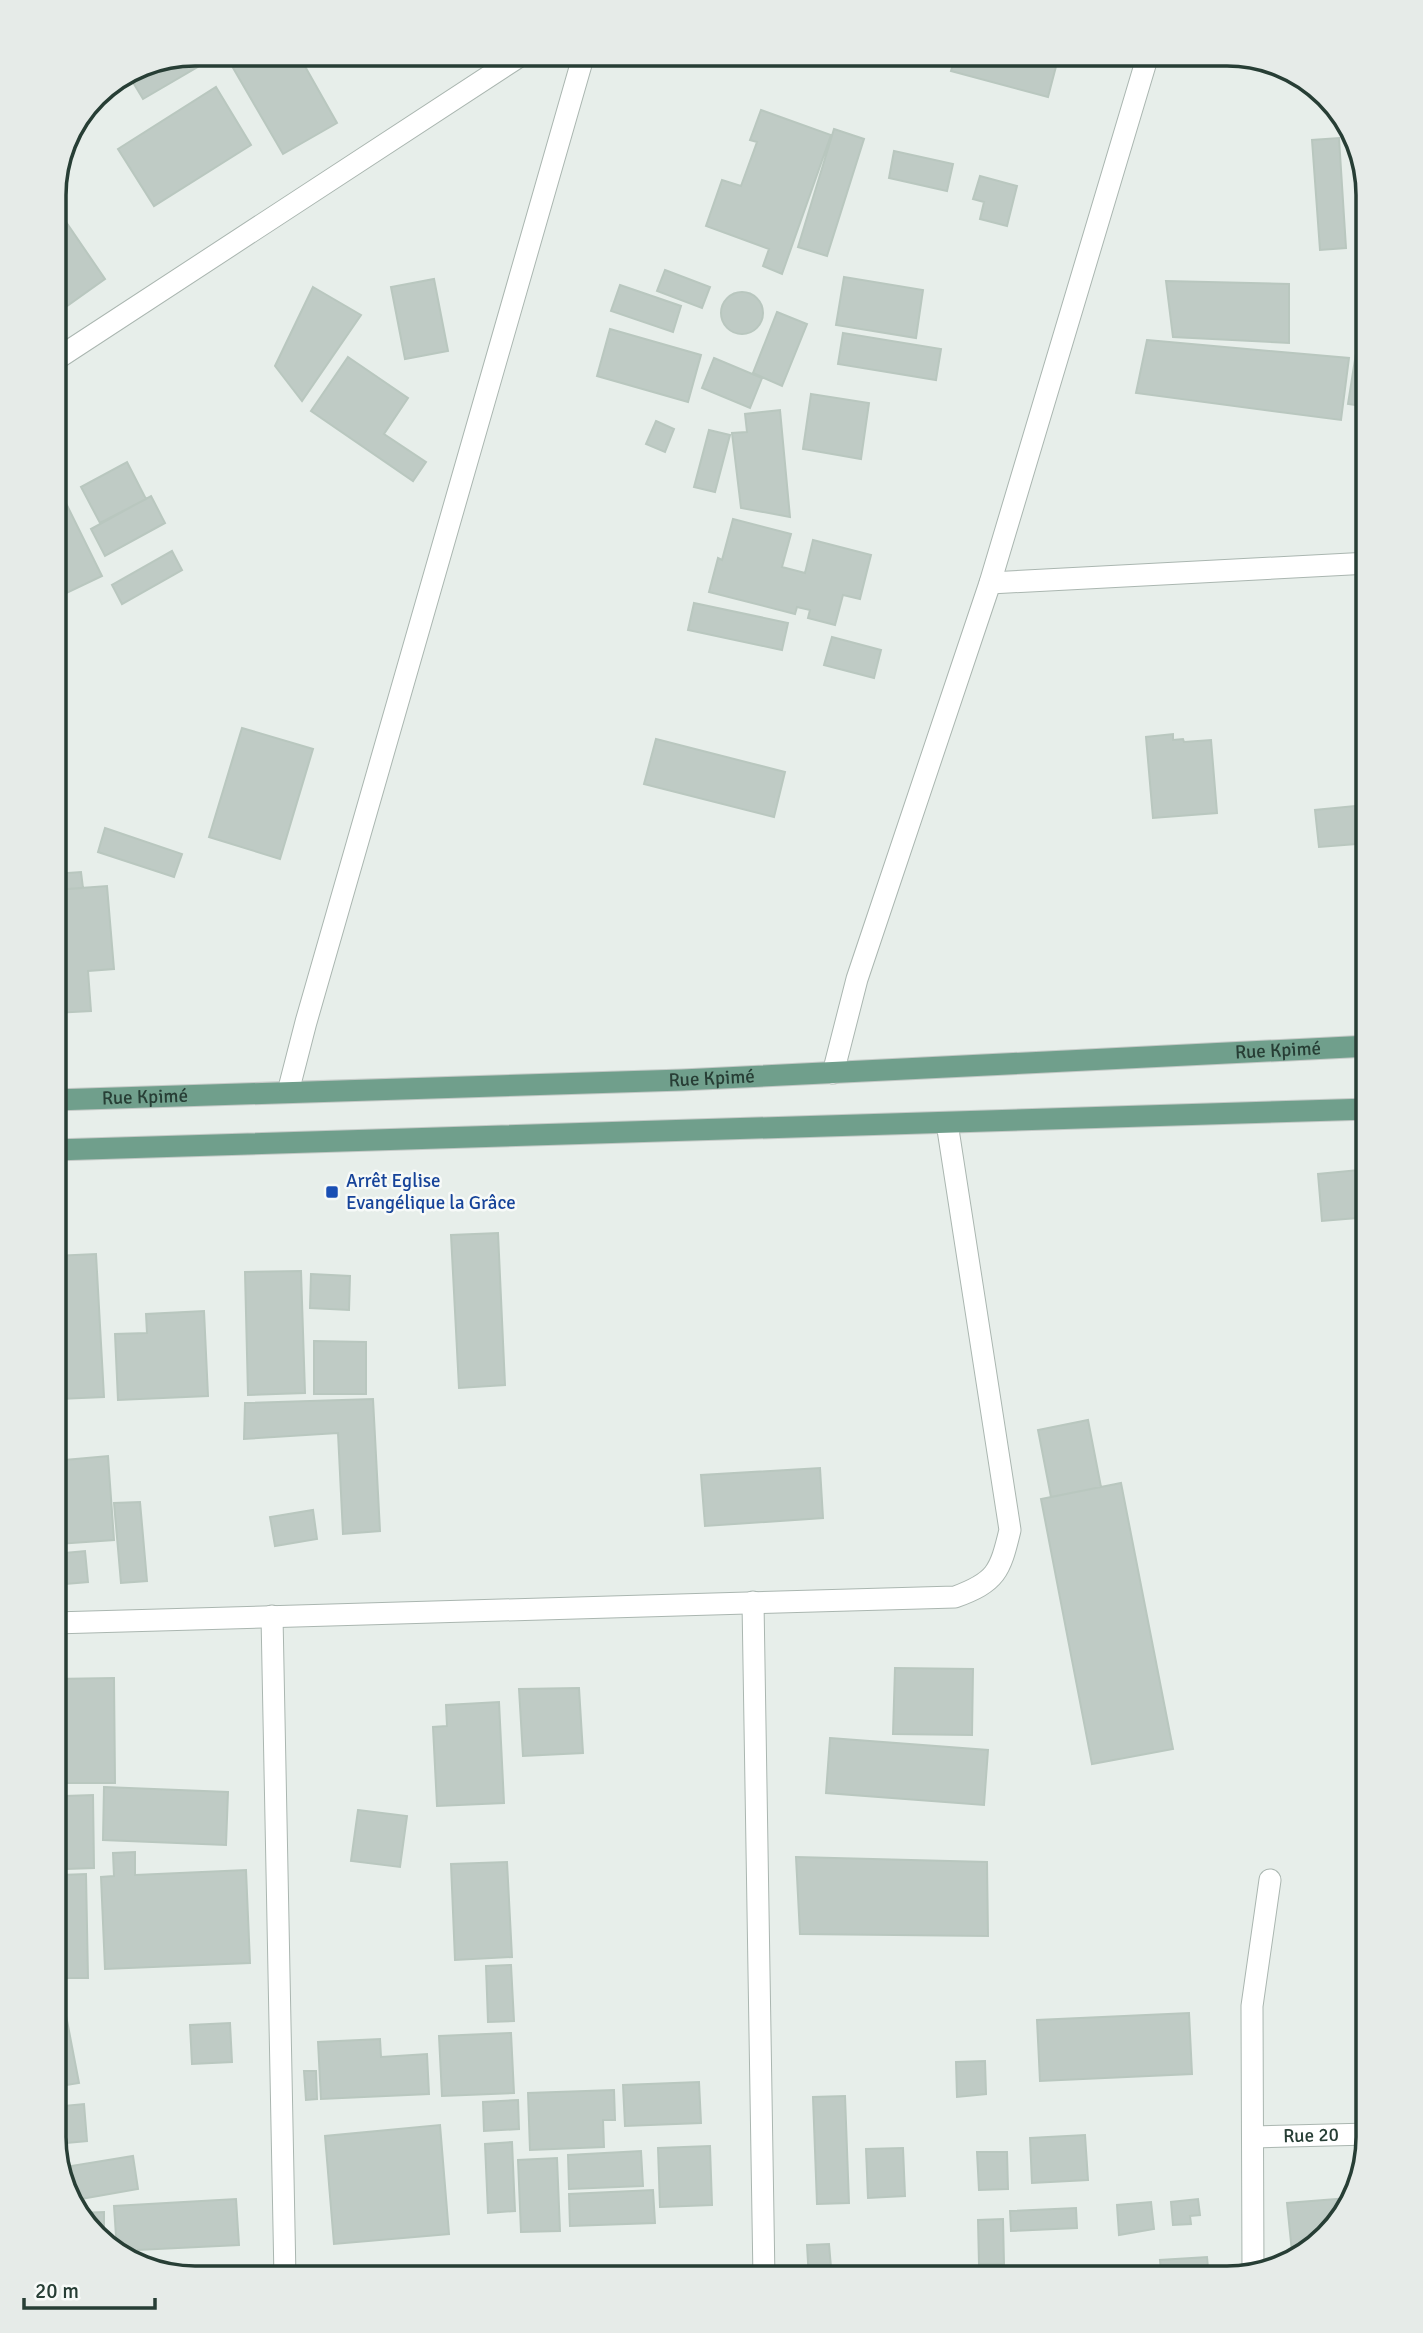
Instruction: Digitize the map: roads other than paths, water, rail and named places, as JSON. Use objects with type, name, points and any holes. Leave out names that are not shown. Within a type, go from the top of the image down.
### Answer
[{"type":"main road","name":"Rue Kpimé","points":[[67,1100],[682,1080],[1356,1047]]},
{"type":"main road","points":[[67,1150],[1356,1109]]},
{"type":"street","points":[[67,352],[503,67]]},
{"type":"street","points":[[288,1092],[580,67]]},
{"type":"street","points":[[833,1073],[858,978],[990,583],[1145,67]]},
{"type":"street","points":[[990,583],[1356,564]]},
{"type":"street","points":[[66,1623],[954,1597],[975,1589],[992,1578],[1004,1558],[1010,1530],[947,1123]]},
{"type":"street","points":[[753,1602],[764,2266]]},
{"type":"street","points":[[272,1616],[285,2266]]},
{"type":"street","points":[[1253,2264],[1250,2049],[1252,2007],[1270,1880]]},
{"type":"street","name":"Rue 20","points":[[1253,2137],[1356,2134]]},
{"type":"place","name":"Arrêt Eglise Evangélique la Grâce","points":[[332,1192]]}]
